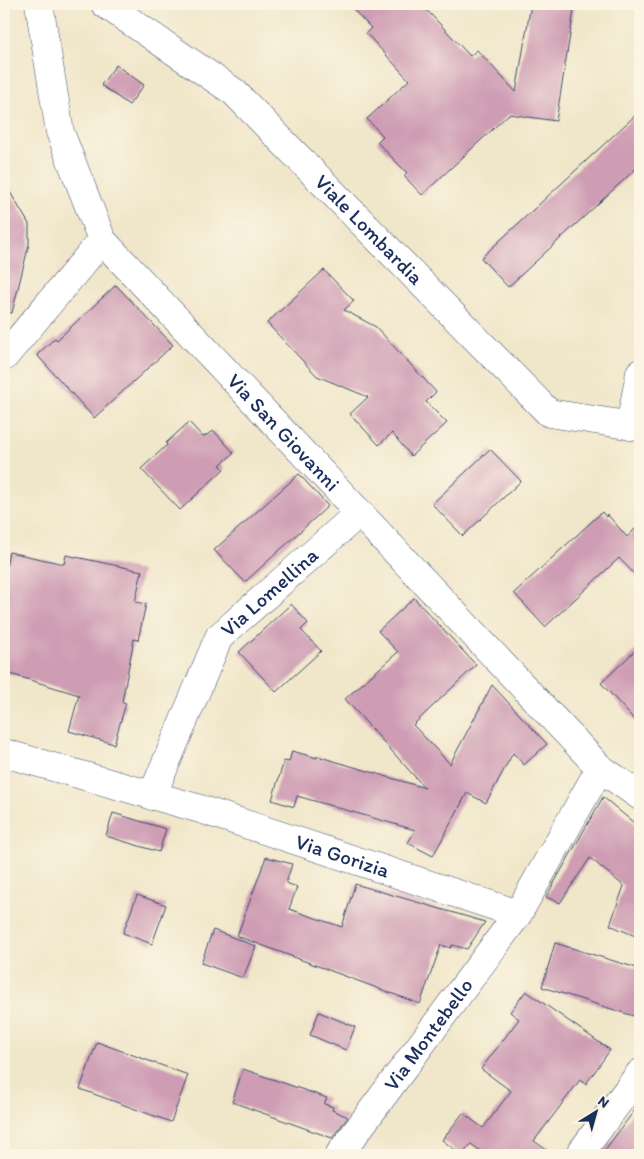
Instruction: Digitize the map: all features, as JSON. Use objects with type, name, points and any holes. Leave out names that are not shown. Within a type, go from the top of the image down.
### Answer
[{"type":"street","name":"Via San Giovanni","points":[[39,4],[60,132],[102,240],[600,768],[640,796]]},
{"type":"street","name":"Viale Lombardia","points":[[105,4],[234,92],[549,413],[635,427]]},
{"type":"street","points":[[4,357],[102,240]]},
{"type":"street","points":[[635,427],[640,374]]},
{"type":"street","name":"Via Lomellina","points":[[152,796],[219,637],[359,514]]},
{"type":"street","name":"Via Gorizia","points":[[4,753],[207,812],[518,914]]},
{"type":"street","points":[[518,914],[600,768]]},
{"type":"street","name":"Via Montebello","points":[[339,1155],[518,914]]},
{"type":"street","points":[[579,1155],[640,1073]]},
{"type":"building","points":[[348,4],[421,4],[470,56],[477,50],[516,92],[531,4],[575,4],[556,121],[509,114],[422,195],[404,176],[407,173],[377,142],[383,136],[367,119],[409,80],[366,33],[371,28]]},
{"type":"building","points":[[116,65],[144,85],[129,105],[101,85]]},
{"type":"building","points":[[640,111],[640,165],[508,287],[481,258]]},
{"type":"building","points":[[4,182],[29,224],[29,244],[12,313],[4,312]]},
{"type":"building","points":[[324,270],[354,301],[344,310],[376,327],[436,392],[426,402],[447,423],[411,456],[392,433],[379,445],[350,414],[368,397],[317,376],[267,323]]},
{"type":"building","points":[[116,285],[173,345],[94,418],[37,355],[55,338],[57,340]]},
{"type":"building","points":[[189,422],[203,437],[214,431],[234,453],[220,465],[224,469],[180,510],[141,469]]},
{"type":"building","points":[[490,449],[521,481],[463,536],[432,504]]},
{"type":"building","points":[[299,474],[328,506],[245,582],[214,550]]},
{"type":"building","points":[[602,512],[606,517],[607,514],[627,537],[640,524],[640,580],[619,558],[545,627],[514,593]]},
{"type":"building","points":[[9,552],[64,564],[66,555],[142,571],[135,602],[146,604],[138,640],[134,639],[122,702],[126,703],[114,744],[69,731],[79,695],[4,672],[4,579]]},
{"type":"building","points":[[414,598],[476,665],[413,725],[450,764],[492,685],[547,744],[524,765],[513,753],[486,803],[467,793],[433,856],[408,843],[415,830],[297,796],[294,807],[272,800],[284,761],[289,762],[292,751],[317,758],[317,756],[425,788],[345,699],[398,652],[378,631]]},
{"type":"building","points":[[291,604],[308,623],[301,630],[321,651],[276,692],[239,652]]},
{"type":"building","points":[[640,646],[640,726],[601,683]]},
{"type":"building","points":[[603,797],[640,828],[640,938],[610,925],[624,886],[590,858],[560,903],[546,897]]},
{"type":"building","points":[[113,813],[166,829],[159,852],[106,836]]},
{"type":"building","points":[[266,857],[292,864],[286,883],[297,887],[289,909],[342,927],[355,884],[485,922],[467,949],[452,945],[451,948],[441,945],[420,1004],[237,936]]},
{"type":"building","points":[[137,895],[166,905],[152,944],[123,933]]},
{"type":"building","points":[[213,930],[256,946],[243,978],[201,963]]},
{"type":"building","points":[[555,943],[640,969],[640,1018],[542,987]]},
{"type":"building","points":[[526,991],[610,1050],[586,1084],[580,1080],[534,1141],[554,1155],[486,1155],[471,1144],[462,1155],[442,1140],[463,1113],[483,1128],[511,1091],[481,1069],[519,1019],[510,1012]]},
{"type":"building","points":[[319,1012],[355,1027],[346,1050],[310,1035]]},
{"type":"building","points":[[97,1042],[188,1075],[171,1122],[80,1089]]},
{"type":"building","points":[[243,1069],[327,1098],[324,1104],[333,1107],[332,1110],[348,1117],[332,1138],[232,1102]]},
{"type":"building","points":[[640,1103],[640,1155],[601,1155]]}]
